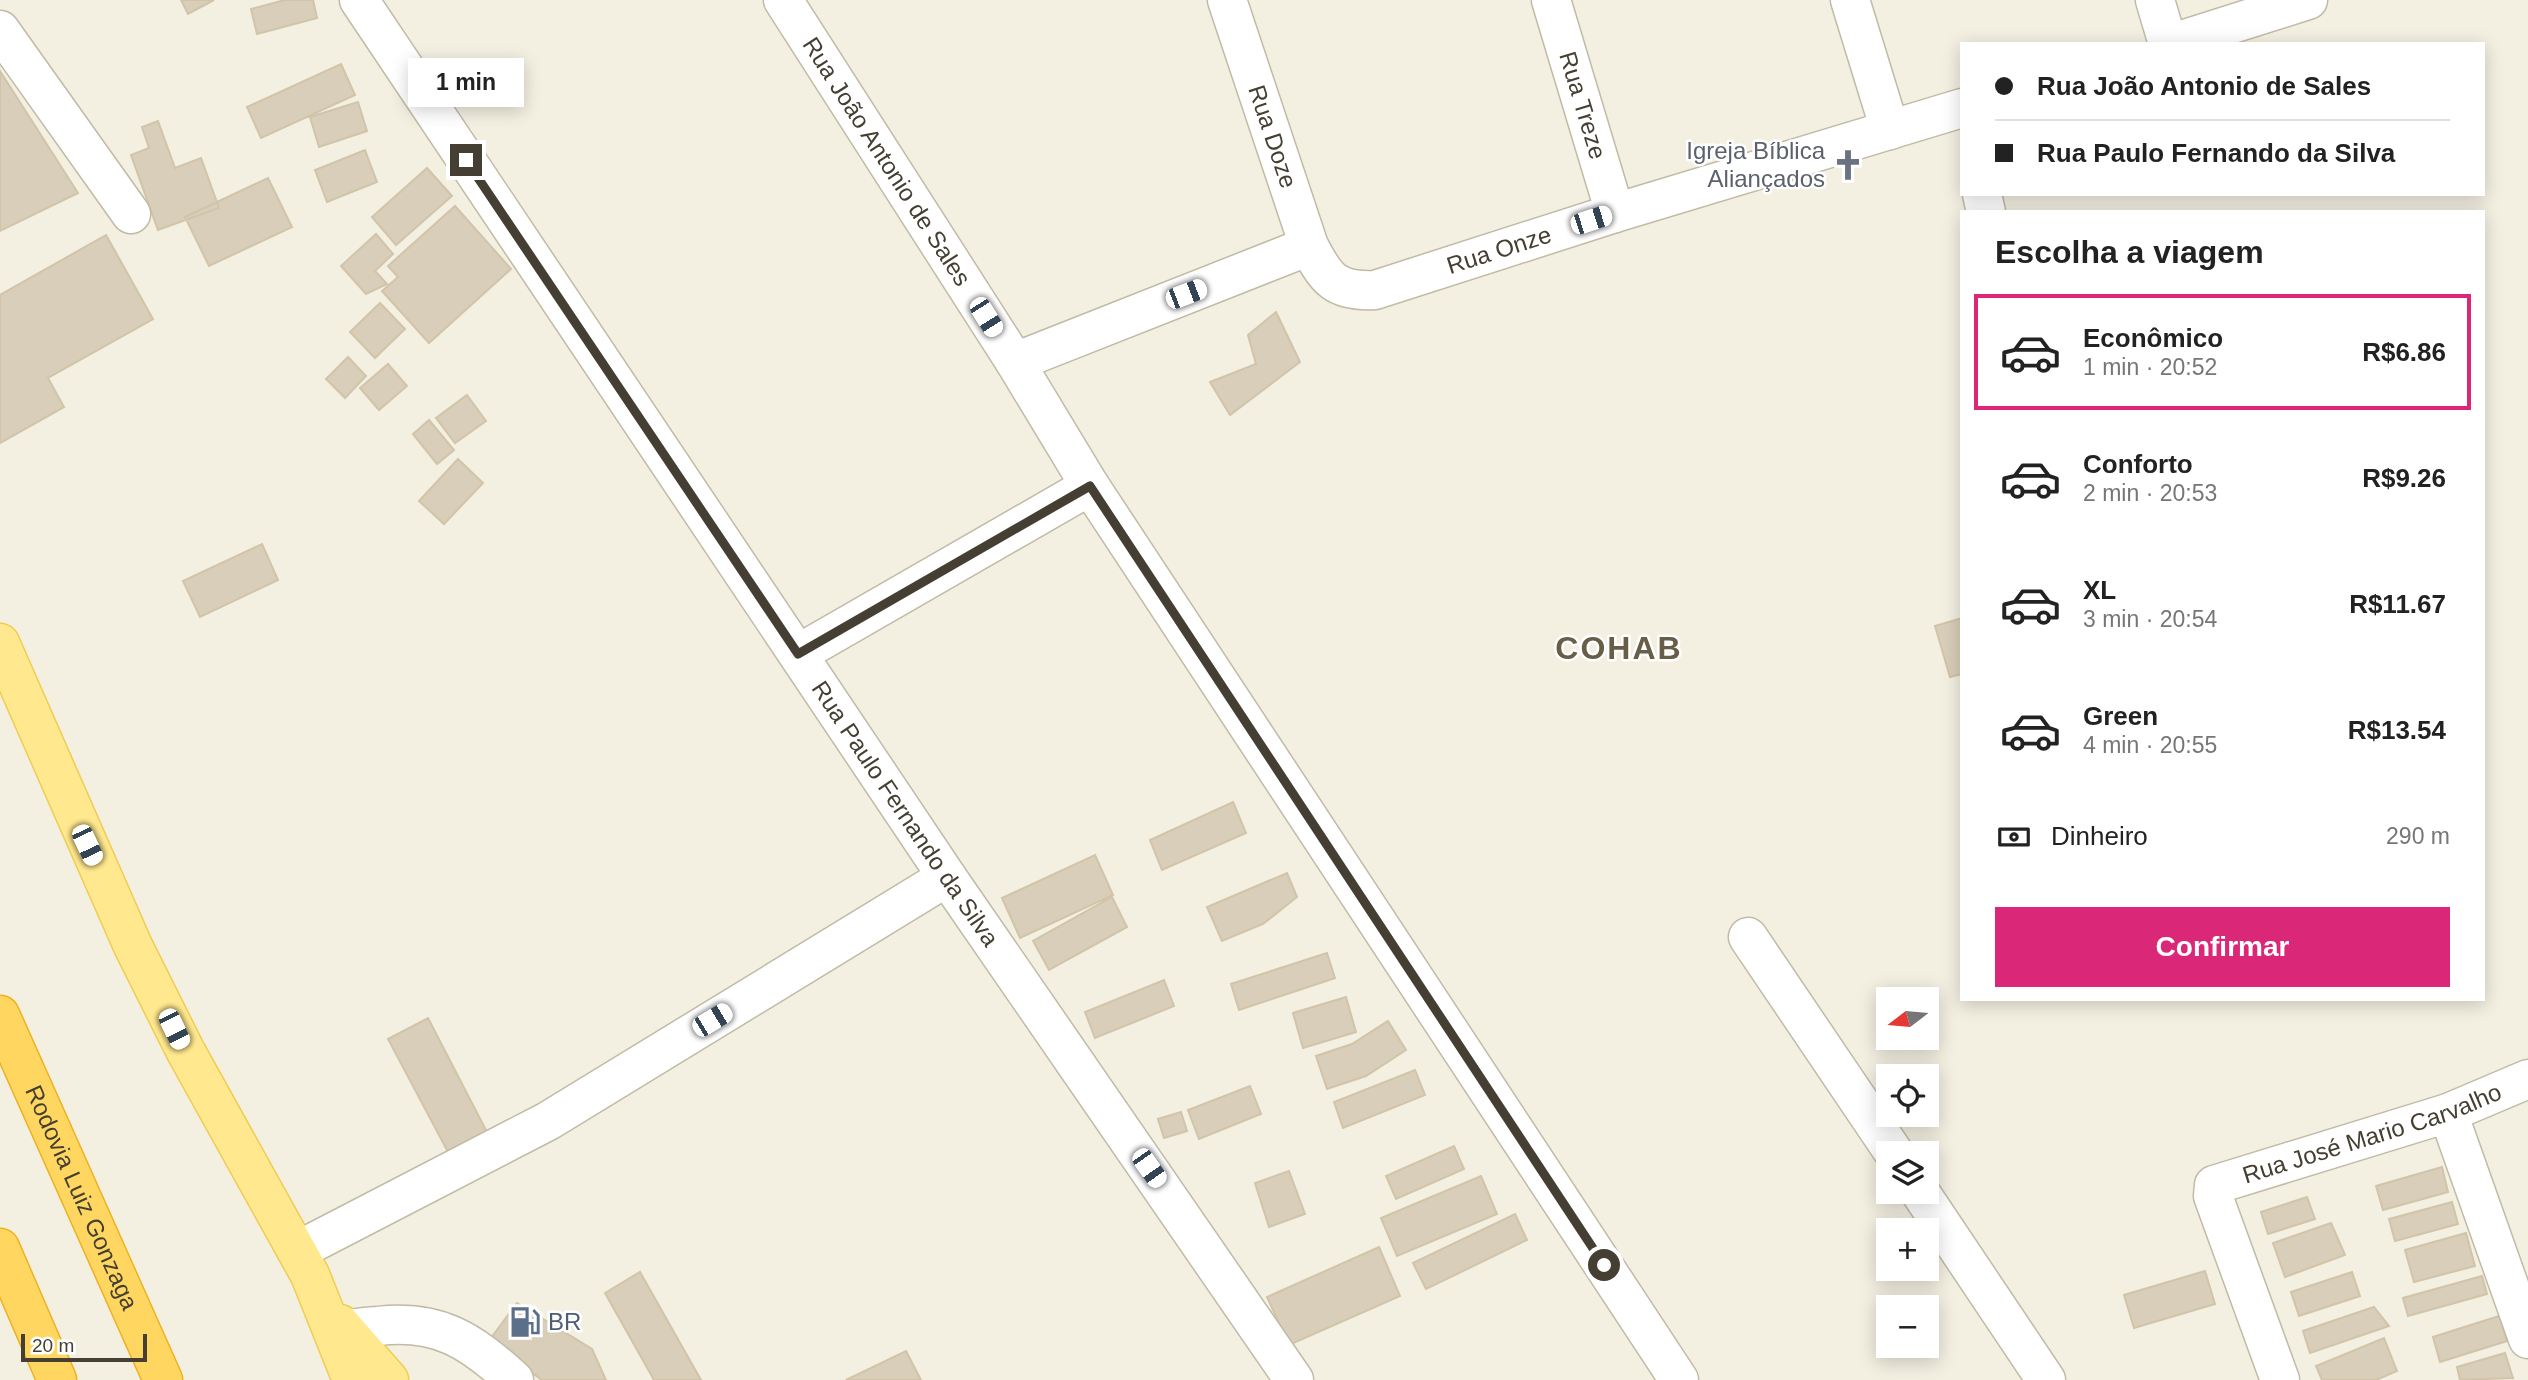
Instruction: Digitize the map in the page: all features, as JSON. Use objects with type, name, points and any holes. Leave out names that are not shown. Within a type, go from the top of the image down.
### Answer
[{"type":"highway","name":"Rodovia Luiz Gonzaga","points":[[0,1015],[163,1380]]},
{"type":"highway","points":[[0,1248],[57,1380]]},
{"type":"main road","points":[[0,643],[75,820],[139,958],[185,1050],[335,1323],[352,1380]]},
{"type":"main road","points":[[335,1323],[388,1380]]},
{"type":"street","name":"Rua Paulo Fernando da Silva","points":[[359,0],[947,877],[1294,1380]]},
{"type":"street","name":"Rua João Antonio de Sales","points":[[783,0],[1015,362],[1090,486],[1679,1380]]},
{"type":"street","name":"Rua Doze","points":[[1227,0],[1315,258]]},
{"type":"street","name":"Rua Treze","points":[[1551,0],[1615,213]]},
{"type":"street","points":[[1850,0],[1890,130]]},
{"type":"street","points":[[2155,0],[2168,42]]},
{"type":"street","points":[[2175,42],[2308,0]]},
{"type":"street","points":[[0,30],[131,214]]},
{"type":"street","name":"Rua Onze","points":[[1315,258],[1336,285],[1354,291],[1375,290],[1615,213],[1960,109]]},
{"type":"street","points":[[1015,362],[1315,258]]},
{"type":"street","points":[[798,654],[1090,486]]},
{"type":"street","points":[[297,1251],[548,1121],[947,877]]},
{"type":"street","points":[[1748,937],[1886,1141]]},
{"type":"street","name":"Rua José Mario Carvalho","points":[[2280,1380],[2213,1196],[2214,1185],[2448,1113],[2528,1079]]},
{"type":"street","points":[[2448,1113],[2528,1339]]},
{"type":"street","points":[[1928,1204],[2046,1380]]},
{"type":"street","points":[[335,1323],[428,1325],[461,1338],[514,1380]]},
{"type":"building","points":[[181,0],[214,0],[188,14]]},
{"type":"building","points":[[285,0],[313,0],[317,18],[257,34],[251,9]]},
{"type":"building","points":[[341,64],[355,95],[261,138],[247,107]]},
{"type":"building","points":[[0,71],[78,193],[0,231]]},
{"type":"building","points":[[358,102],[367,131],[319,147],[310,117]]},
{"type":"building","points":[[158,121],[175,168],[201,158],[219,208],[158,230],[131,155],[149,148],[142,127]]},
{"type":"building","points":[[365,150],[377,182],[327,202],[315,170]]},
{"type":"building","points":[[427,168],[452,196],[396,245],[372,217]]},
{"type":"building","points":[[268,178],[292,227],[209,266],[185,217]]},
{"type":"building","points":[[455,206],[511,269],[429,343],[382,291],[398,277],[388,266]]},
{"type":"building","points":[[376,234],[393,254],[375,271],[387,284],[366,294],[341,266]]},
{"type":"building","points":[[106,235],[153,319],[48,378],[64,407],[0,443],[0,295]]},
{"type":"building","points":[[380,303],[405,329],[375,358],[350,332]]},
{"type":"building","points":[[1276,312],[1300,362],[1230,415],[1210,382],[1256,364],[1248,335]]},
{"type":"building","points":[[348,357],[366,376],[345,398],[326,379]]},
{"type":"building","points":[[388,364],[407,386],[379,410],[360,388]]},
{"type":"building","points":[[467,395],[486,421],[455,443],[436,418]]},
{"type":"building","points":[[429,420],[454,450],[437,464],[413,434]]},
{"type":"building","points":[[458,459],[483,483],[444,524],[419,501]]},
{"type":"building","points":[[262,544],[278,580],[200,617],[183,581]]},
{"type":"building","points":[[1960,619],[1960,674],[1950,677],[1935,626]]},
{"type":"building","points":[[1233,802],[1246,833],[1162,870],[1150,840]]},
{"type":"building","points":[[1095,855],[1113,895],[1020,938],[1002,898]]},
{"type":"building","points":[[1287,873],[1297,897],[1263,924],[1222,941],[1207,907]]},
{"type":"building","points":[[1112,897],[1127,927],[1049,970],[1033,941]]},
{"type":"building","points":[[1327,953],[1335,978],[1239,1010],[1231,984]]},
{"type":"building","points":[[1164,980],[1174,1006],[1095,1038],[1085,1012]]},
{"type":"building","points":[[1346,997],[1356,1032],[1303,1048],[1293,1013]]},
{"type":"building","points":[[428,1018],[488,1134],[449,1154],[388,1039]]},
{"type":"building","points":[[1388,1021],[1406,1050],[1366,1076],[1327,1089],[1316,1056],[1352,1044]]},
{"type":"building","points":[[1415,1070],[1425,1095],[1343,1128],[1334,1102]]},
{"type":"building","points":[[1250,1086],[1261,1114],[1199,1139],[1188,1110]]},
{"type":"building","points":[[1181,1112],[1187,1131],[1164,1138],[1158,1119]]},
{"type":"building","points":[[1454,1146],[1464,1169],[1396,1199],[1386,1176]]},
{"type":"building","points":[[2442,1167],[2448,1192],[2383,1210],[2376,1186]]},
{"type":"building","points":[[1289,1171],[1305,1214],[1269,1227],[1255,1183]]},
{"type":"building","points":[[1481,1176],[1497,1214],[1397,1256],[1381,1218]]},
{"type":"building","points":[[2307,1197],[2315,1219],[2268,1234],[2261,1212]]},
{"type":"building","points":[[2452,1202],[2458,1224],[2395,1241],[2389,1219]]},
{"type":"building","points":[[1515,1214],[1527,1240],[1426,1289],[1413,1263]]},
{"type":"building","points":[[2331,1223],[2345,1255],[2285,1277],[2273,1243]]},
{"type":"building","points":[[2466,1233],[2475,1266],[2414,1282],[2405,1250]]},
{"type":"building","points":[[1379,1247],[1400,1296],[1289,1345],[1267,1297]]},
{"type":"building","points":[[2205,1271],[2215,1304],[2134,1328],[2124,1295]]},
{"type":"building","points":[[640,1272],[701,1380],[654,1380],[605,1293]]},
{"type":"building","points":[[2352,1272],[2360,1296],[2299,1316],[2291,1292]]},
{"type":"building","points":[[2482,1276],[2487,1294],[2408,1316],[2403,1298]]},
{"type":"building","name":"BR","points":[[517,1303],[592,1349],[606,1380],[542,1380],[488,1342]]},
{"type":"building","points":[[2374,1307],[2389,1326],[2310,1353],[2303,1331]]},
{"type":"building","points":[[2499,1316],[2507,1341],[2440,1362],[2433,1337]]},
{"type":"building","points":[[2384,1338],[2397,1371],[2376,1380],[2322,1380],[2316,1366]]},
{"type":"building","points":[[906,1351],[921,1380],[846,1380]]},
{"type":"building","points":[[2505,1353],[2513,1378],[2460,1380],[2457,1367]]},
{"type":"place","name":"Igreja Bíblica Aliançados","points":[[1848,165]]},
{"type":"place","name":"BR","points":[[525,1322]]},
{"type":"district","name":"COHAB","points":[[1619,648]]},
{"type":"route","points":[[466,160],[798,654],[1090,486],[1604,1265]]}]
